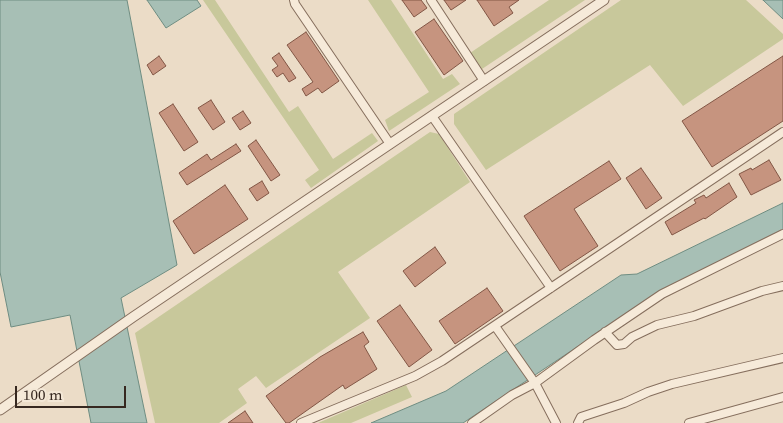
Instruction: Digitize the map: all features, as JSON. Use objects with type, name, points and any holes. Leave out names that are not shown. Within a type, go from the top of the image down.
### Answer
[{"type":"street","points":[[294,0],[390,144]]},
{"type":"street","points":[[430,0],[484,81]]},
{"type":"street","points":[[0,410],[134,317],[604,0]]},
{"type":"street","points":[[432,116],[551,288]]},
{"type":"street","points":[[301,423],[415,376],[442,361],[783,132]]},
{"type":"street","points":[[472,423],[512,395],[536,382],[662,294],[783,234]]},
{"type":"street","points":[[605,332],[617,345],[624,344],[657,325],[694,316],[762,290],[783,286]]},
{"type":"street","points":[[494,326],[536,382],[556,423]]},
{"type":"street","points":[[578,423],[581,418],[672,384],[783,358]]},
{"type":"street","points":[[689,423],[783,397]]},
{"type":"green space","points":[[203,0],[215,0],[289,112],[298,106],[333,159],[372,133],[378,141],[311,188],[305,180],[319,170]]},
{"type":"green space","points":[[368,0],[391,0],[443,79],[452,74],[460,84],[389,131],[385,120],[429,92]]},
{"type":"green space","points":[[549,0],[585,0],[482,69],[470,53]]},
{"type":"green space","points":[[621,0],[746,0],[783,34],[783,39],[683,106],[650,65],[486,170],[454,124],[454,114]]},
{"type":"green space","points":[[430,132],[439,134],[470,182],[338,272],[370,318],[266,388],[256,376],[238,389],[247,403],[219,423],[155,423],[135,333]]},
{"type":"green space","points":[[406,385],[412,397],[351,423],[318,423]]},
{"type":"shaded area","points":[[0,0],[127,0],[177,265],[121,298],[147,423],[91,423],[70,315],[11,327],[0,272]]},
{"type":"shaded area","points":[[147,0],[197,0],[201,6],[166,28]]},
{"type":"shaded area","points":[[763,0],[783,0],[783,19]]},
{"type":"shaded area","points":[[783,203],[783,230],[664,289],[463,423],[371,423],[446,391],[621,275],[637,274]]},
{"type":"building","points":[[402,0],[421,0],[427,8],[414,17]]},
{"type":"building","points":[[444,0],[466,0],[451,10]]},
{"type":"building","points":[[477,0],[519,0],[509,7],[513,13],[494,26]]},
{"type":"building","points":[[434,19],[463,61],[444,75],[415,32]]},
{"type":"building","points":[[306,32],[339,81],[322,93],[318,88],[306,96],[302,89],[313,82],[287,45]]},
{"type":"building","points":[[279,53],[296,78],[289,82],[283,73],[277,77],[272,70],[278,66],[272,58]]},
{"type":"building","points":[[159,56],[166,66],[153,75],[147,65]]},
{"type":"building","points":[[783,56],[783,121],[712,167],[682,121]]},
{"type":"building","points":[[211,100],[225,122],[213,130],[198,108]]},
{"type":"building","points":[[173,104],[198,142],[184,151],[159,113]]},
{"type":"building","points":[[243,111],[251,123],[240,130],[232,118]]},
{"type":"building","points":[[256,140],[280,175],[271,181],[248,146]]},
{"type":"building","points":[[236,144],[241,151],[187,185],[179,173],[207,154],[211,160]]},
{"type":"building","points":[[769,160],[781,180],[751,195],[739,174],[751,168],[752,170]]},
{"type":"building","points":[[609,161],[621,179],[574,209],[598,246],[560,271],[524,216]]},
{"type":"building","points":[[641,168],[662,198],[646,209],[626,178]]},
{"type":"building","points":[[262,181],[269,193],[257,201],[249,189]]},
{"type":"building","points":[[729,183],[737,197],[705,219],[672,235],[665,222],[696,203],[694,200],[704,195],[706,198]]},
{"type":"building","points":[[225,185],[248,219],[194,254],[173,221]]},
{"type":"building","points":[[435,247],[446,263],[415,287],[403,271]]},
{"type":"building","points":[[487,288],[503,311],[455,344],[439,321]]},
{"type":"building","points":[[400,305],[432,350],[409,367],[377,321]]},
{"type":"building","points":[[363,332],[369,342],[364,346],[377,369],[345,389],[343,385],[289,423],[286,423],[266,396],[320,357]]},
{"type":"building","points":[[245,411],[253,423],[228,423]]}]
